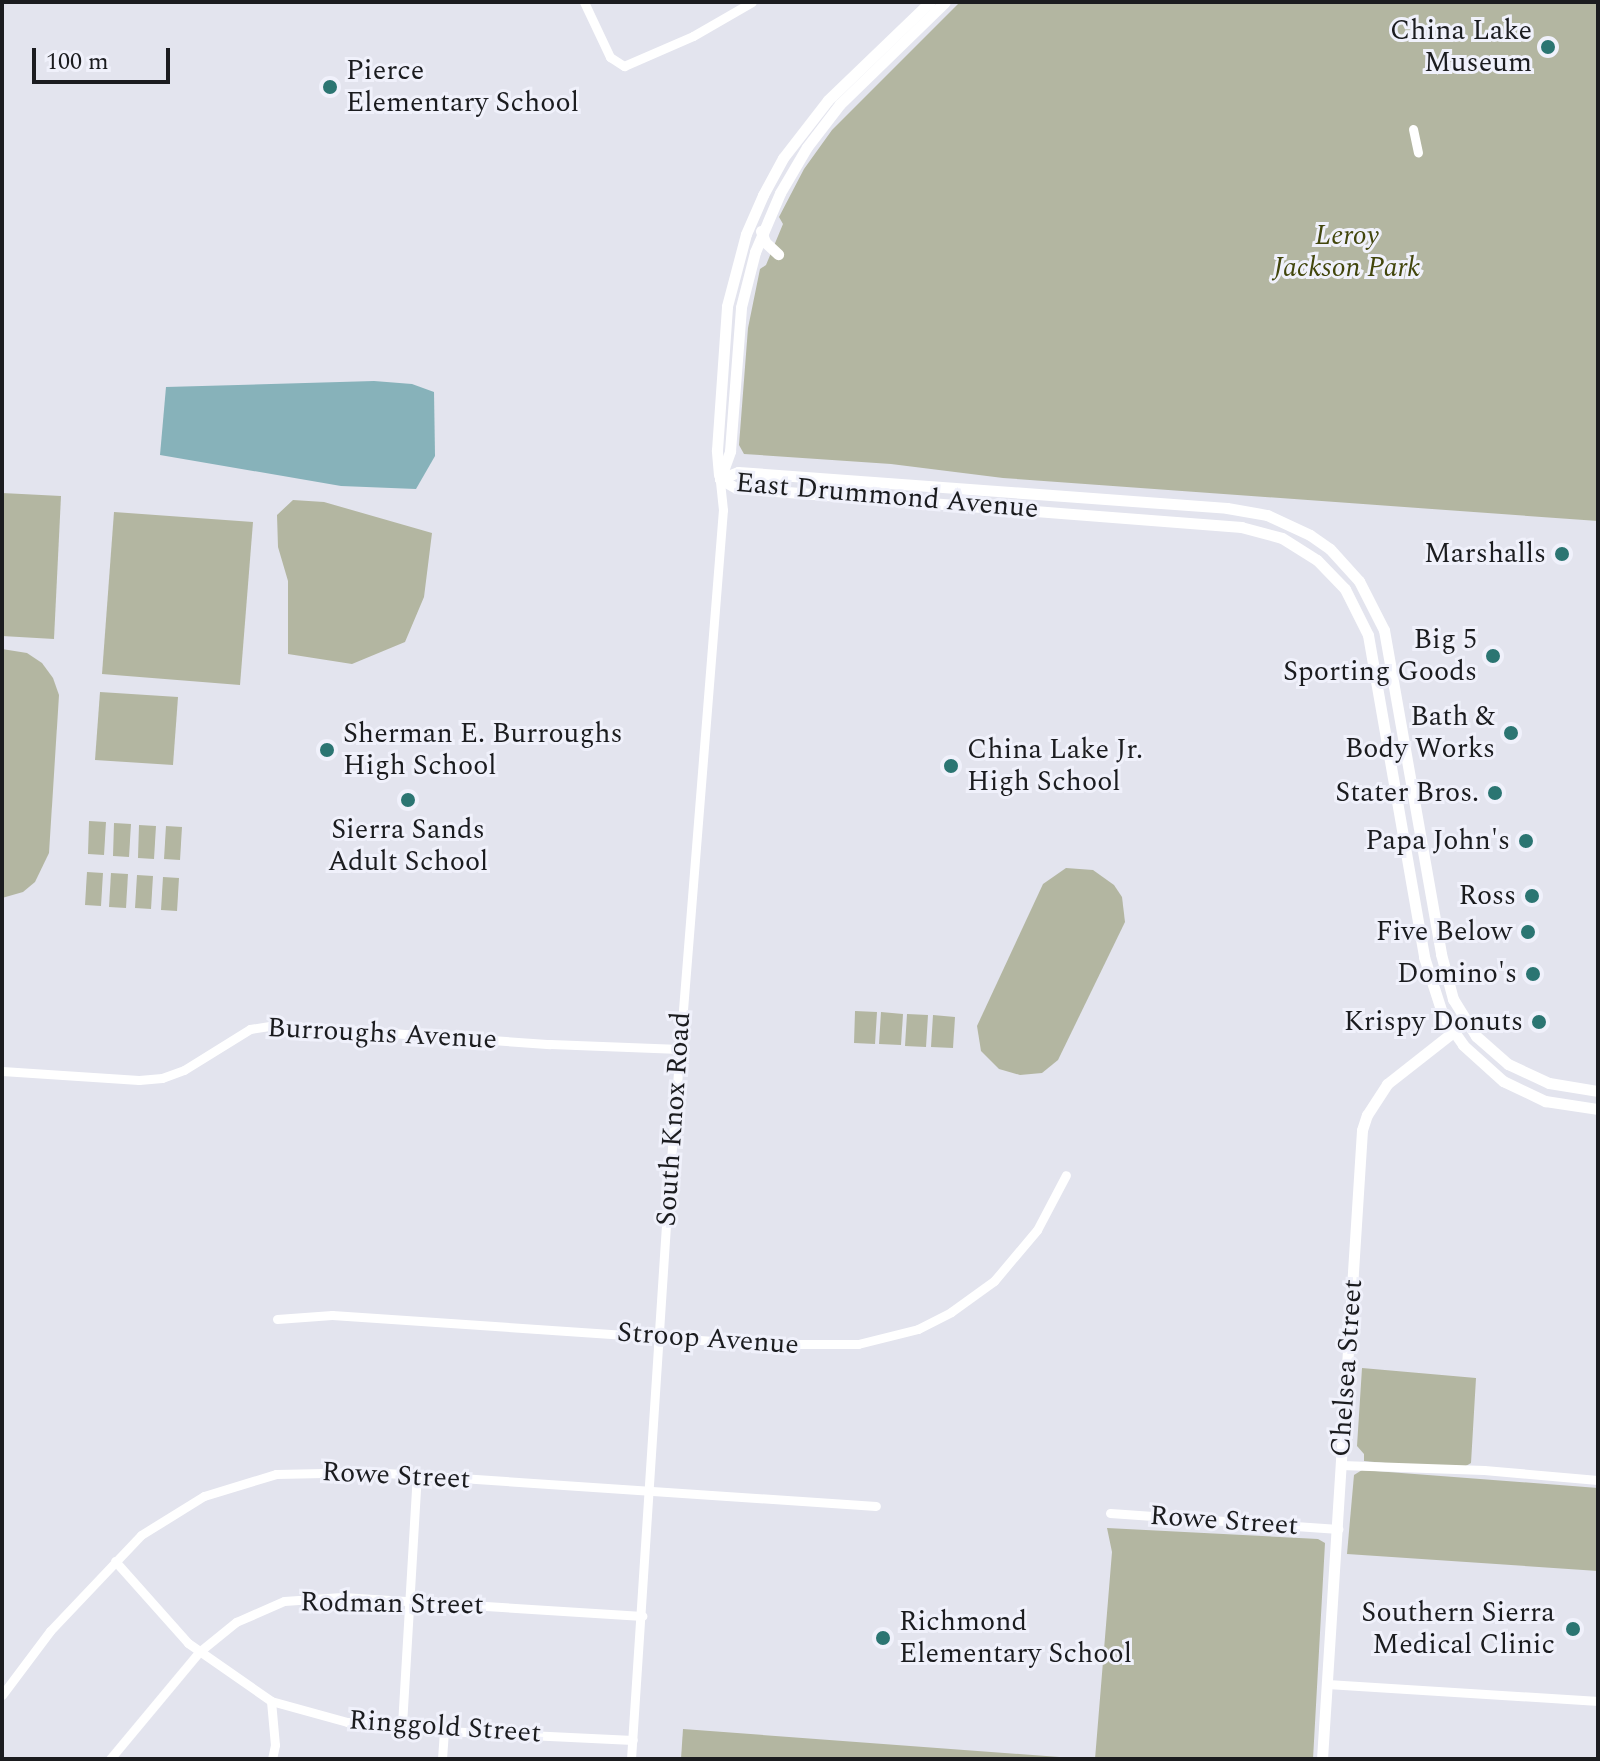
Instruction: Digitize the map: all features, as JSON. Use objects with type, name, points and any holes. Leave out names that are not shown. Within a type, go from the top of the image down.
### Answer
[{"type":"street","points":[[584,2],[610,57],[618,65],[629,66],[693,36],[752,2]]},
{"type":"street","points":[[720,479],[717,450],[722,342],[732,278],[763,195],[807,125],[828,100],[930,2]]},
{"type":"street","points":[[720,479],[730,451],[741,307],[762,235],[797,162],[833,113],[945,2]]},
{"type":"street","points":[[778,254],[762,235],[760,221],[807,125]]},
{"type":"street","points":[[1413,129],[1418,152]]},
{"type":"street","name":"East Drummond Avenue","points":[[720,479],[738,472],[1227,508],[1267,515],[1310,535],[1330,549],[1359,581],[1384,630],[1447,980],[1467,1022],[1493,1053],[1520,1071],[1557,1085],[1598,1091]]},
{"type":"street","name":"East Drummond Avenue","points":[[720,479],[736,488],[1233,526],[1282,538],[1317,560],[1345,589],[1368,635],[1429,980],[1453,1032],[1480,1064],[1513,1087],[1545,1101],[1598,1109]]},
{"type":"street","name":"South Knox Road","points":[[631,1759],[680,1049],[723,510],[720,479]]},
{"type":"street","name":"Chelsea Street","points":[[1322,1759],[1362,1130],[1367,1115],[1387,1084],[1467,1022]]},
{"type":"street","name":"Burroughs Avenue","points":[[2,1071],[139,1080],[162,1078],[184,1070],[250,1029],[276,1025],[550,1044],[680,1049]]},
{"type":"street","name":"Stroop Avenue","points":[[277,1319],[332,1315],[823,1346],[894,1338],[918,1329],[975,1294],[1018,1255],[1037,1230],[1066,1175]]},
{"type":"street","points":[[1341,1465],[1484,1470],[1598,1480]]},
{"type":"street","name":"Rowe Street","points":[[2,1695],[50,1631],[141,1535],[204,1496],[246,1481],[312,1471],[876,1506]]},
{"type":"street","points":[[402,1725],[417,1476]]},
{"type":"street","name":"Rowe Street","points":[[1110,1513],[1338,1529]]},
{"type":"street","name":"Ringgold Street","points":[[115,1561],[199,1652],[271,1701],[347,1722],[444,1731],[633,1740]]},
{"type":"street","name":"Rodman Street","points":[[110,1759],[199,1652],[236,1622],[284,1601],[319,1596],[642,1616]]},
{"type":"street","points":[[1327,1684],[1598,1701]]},
{"type":"street","points":[[271,1701],[275,1745],[272,1759]]},
{"type":"street","points":[[442,1759],[444,1731]]},
{"type":"green space","name":"Leroy Jackson Park","points":[[960,2],[1598,2],[1598,521],[1003,478],[891,464],[744,454],[739,445],[748,328],[760,269],[766,265],[783,224],[779,217],[804,169],[832,130]]},
{"type":"green space","points":[[2,493],[61,496],[54,639],[2,636]]},
{"type":"green space","points":[[293,500],[324,502],[432,533],[424,597],[405,642],[352,664],[288,654],[288,581],[278,547],[277,515]]},
{"type":"green space","points":[[114,512],[253,522],[240,685],[102,674]]},
{"type":"green space","points":[[2,649],[27,653],[42,663],[53,678],[59,695],[49,853],[35,882],[23,892],[2,898]]},
{"type":"green space","points":[[100,692],[178,697],[173,765],[95,760]]},
{"type":"green space","points":[[89,821],[106,822],[104,855],[88,854]]},
{"type":"green space","points":[[114,823],[131,824],[129,857],[113,856]]},
{"type":"green space","points":[[139,825],[156,826],[154,859],[138,858]]},
{"type":"green space","points":[[166,826],[182,827],[180,860],[164,859]]},
{"type":"green space","points":[[1066,868],[1093,870],[1114,885],[1122,897],[1125,922],[1058,1060],[1042,1073],[1020,1075],[999,1069],[981,1051],[977,1026],[1043,884]]},
{"type":"green space","points":[[87,872],[103,873],[101,906],[85,905]]},
{"type":"green space","points":[[111,873],[128,874],[126,908],[109,907]]},
{"type":"green space","points":[[137,875],[153,876],[151,909],[135,908]]},
{"type":"green space","points":[[163,877],[179,878],[177,911],[161,910]]},
{"type":"green space","points":[[855,1011],[877,1012],[875,1044],[854,1043]]},
{"type":"green space","points":[[881,1012],[903,1014],[901,1045],[879,1044]]},
{"type":"green space","points":[[907,1014],[928,1015],[926,1047],[905,1046]]},
{"type":"green space","points":[[933,1015],[955,1017],[953,1048],[931,1047]]},
{"type":"green space","points":[[1362,1368],[1476,1378],[1471,1463],[1459,1470],[1364,1461],[1364,1454],[1357,1446]]},
{"type":"green space","points":[[1362,1470],[1598,1488],[1598,1571],[1347,1554],[1354,1475]]},
{"type":"green space","points":[[1107,1528],[1318,1539],[1325,1543],[1313,1759],[1095,1759],[1112,1552]]},
{"type":"green space","points":[[683,1729],[1086,1759],[681,1759]]},
{"type":"water","points":[[374,381],[412,384],[434,392],[435,456],[416,489],[341,486],[160,455],[166,387]]},
{"type":"place","name":"China Lake Museum","points":[[1548,47]]},
{"type":"place","name":"Pierce Elementary School","points":[[330,87]]},
{"type":"place","name":"Marshalls","points":[[1562,554]]},
{"type":"place","name":"Big 5 Sporting Goods","points":[[1493,656]]},
{"type":"place","name":"Bath & Body Works","points":[[1511,733]]},
{"type":"place","name":"Sherman E. Burroughs High School","points":[[327,750]]},
{"type":"place","name":"China Lake Jr. High School","points":[[951,766]]},
{"type":"place","name":"Stater Bros.","points":[[1495,793]]},
{"type":"place","name":"Sierra Sands Adult School","points":[[408,800]]},
{"type":"place","name":"Papa John's","points":[[1526,841]]},
{"type":"place","name":"Ross","points":[[1532,896]]},
{"type":"place","name":"Five Below","points":[[1528,932]]},
{"type":"place","name":"Domino's","points":[[1533,974]]},
{"type":"place","name":"Krispy Donuts","points":[[1539,1022]]},
{"type":"place","name":"Southern Sierra Medical Clinic","points":[[1573,1629]]},
{"type":"place","name":"Richmond Elementary School","points":[[883,1638]]}]
